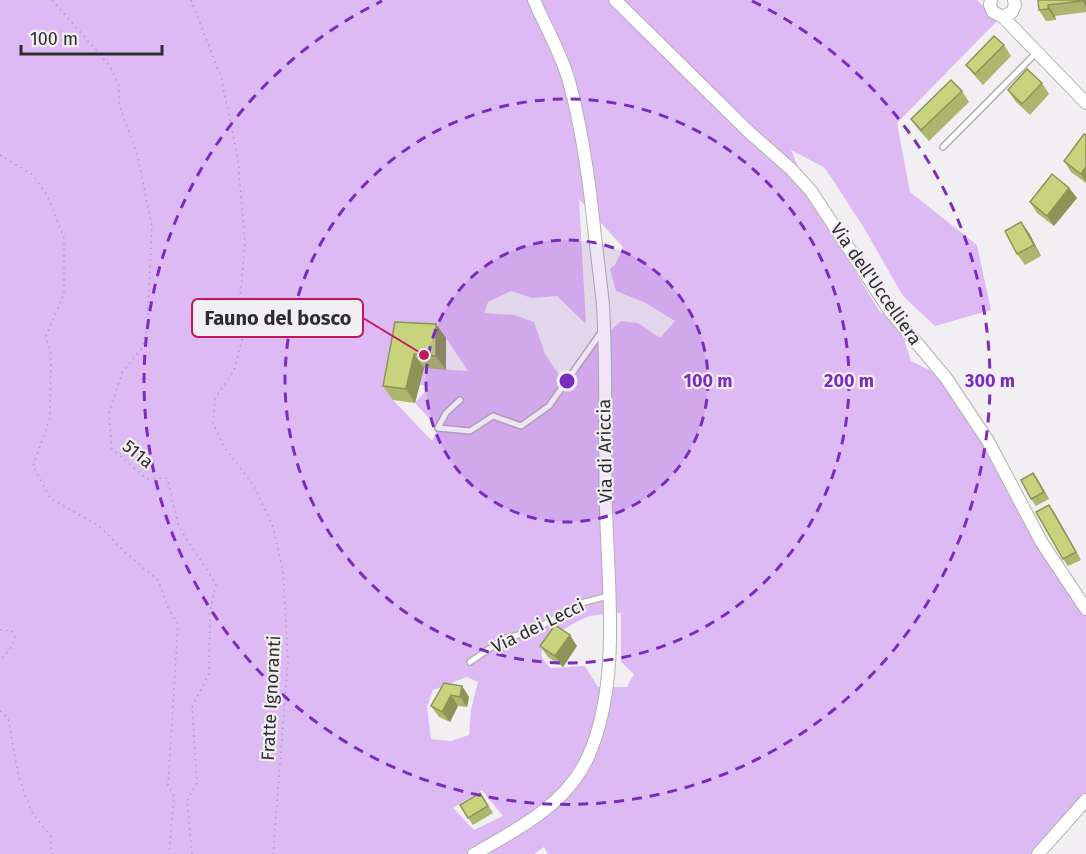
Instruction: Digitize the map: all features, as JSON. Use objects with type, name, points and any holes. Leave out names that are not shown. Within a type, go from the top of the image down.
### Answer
[{"type":"street","name":"Via di Ariccia","points":[[474,854],[543,812],[570,786],[586,761],[596,736],[607,688],[608,596],[603,306],[587,168],[568,80],[534,0]]},
{"type":"street","name":"Via dell'Uccelliera","points":[[615,0],[811,191],[890,311],[946,378],[988,441],[1042,543],[1086,609]]},
{"type":"street","points":[[989,2],[995,15],[1002,17],[1010,15],[1014,4]]},
{"type":"street","points":[[1014,4],[1027,44]]},
{"type":"street","points":[[1002,17],[1086,103]]},
{"type":"street","points":[[1038,854],[1086,800]]},
{"type":"lane","points":[[943,147],[1036,53]]},
{"type":"lane","points":[[460,400],[446,412],[438,428],[470,431],[493,416],[521,426],[549,406],[603,329]]},
{"type":"lane","name":"Via dei Lecci","points":[[470,662],[505,638],[531,632],[581,603],[608,596]]},
{"type":"path","name":"511a","points":[[52,0],[110,66],[119,87],[119,105],[137,153],[152,227],[147,328],[142,348],[122,373],[109,413],[112,449],[147,479],[167,478],[179,527],[216,584],[210,612],[209,674],[192,707],[197,783],[187,801],[192,854]]},
{"type":"path","name":"Fratte Ignoranti","points":[[191,0],[221,77],[238,159],[245,244],[236,314],[242,340],[234,371],[215,398],[213,423],[224,447],[254,486],[273,527],[283,570],[288,661],[273,854]]},
{"type":"path","points":[[0,155],[33,175],[48,197],[64,238],[64,294],[46,336],[51,355],[50,418],[33,466],[50,498],[80,513],[99,526],[158,580],[168,608],[178,624],[168,785],[174,796],[169,854]]},
{"type":"path","points":[[0,630],[12,631],[15,636],[12,646],[0,661]]},
{"type":"path","points":[[0,711],[8,718],[19,778],[31,811],[51,837],[51,854]]},
{"type":"shaded area","points":[[0,0],[977,0],[997,21],[897,123],[910,192],[977,245],[991,310],[935,326],[903,296],[864,228],[825,168],[791,150],[811,198],[841,235],[847,258],[880,312],[898,321],[911,361],[946,378],[975,425],[988,441],[1049,554],[1062,585],[1080,599],[1086,609],[1086,801],[1038,854],[548,854],[544,847],[534,854],[0,854]],"holes":[[[579,199],[623,247],[615,265],[610,269],[616,291],[646,303],[675,321],[660,338],[638,323],[621,321],[582,355],[563,381],[545,354],[534,322],[514,315],[484,313],[488,302],[511,291],[532,298],[557,296],[586,324]],[[413,331],[446,338],[468,371],[407,367],[414,383],[429,387],[415,403],[438,428],[432,441],[393,400],[391,344]],[[621,613],[621,662],[634,674],[627,687],[598,687],[585,666],[551,668],[542,657],[543,648],[551,639],[580,620],[591,616]],[[467,677],[478,682],[471,710],[469,735],[451,741],[431,739],[427,707],[433,690]],[[482,790],[503,816],[474,830],[453,808]]]},
{"type":"building","points":[[1038,0],[1082,1],[1048,5],[1048,9],[1039,10]]},
{"type":"building","points":[[994,36],[1004,45],[975,74],[966,65]]},
{"type":"building","points":[[1027,69],[1042,83],[1022,104],[1008,90]]},
{"type":"building","points":[[951,80],[962,91],[921,130],[911,119]]},
{"type":"building","points":[[1084,134],[1086,135],[1086,167],[1081,174],[1064,161]]},
{"type":"building","points":[[1052,174],[1069,188],[1047,216],[1030,202]]},
{"type":"building","points":[[1021,222],[1034,245],[1017,254],[1005,231]]},
{"type":"building","points":[[395,322],[436,324],[436,356],[414,354],[406,389],[383,386]]},
{"type":"building","points":[[1033,473],[1044,492],[1031,499],[1021,480]]},
{"type":"building","points":[[1049,505],[1076,552],[1063,559],[1036,512]]},
{"type":"building","points":[[555,625],[570,635],[555,656],[540,646]]},
{"type":"building","points":[[444,683],[462,686],[460,697],[451,695],[442,712],[431,706]]},
{"type":"building","points":[[480,793],[488,806],[468,818],[460,805]]},
{"type":"place","name":"Fauno del bosco","points":[[424,355]]}]
